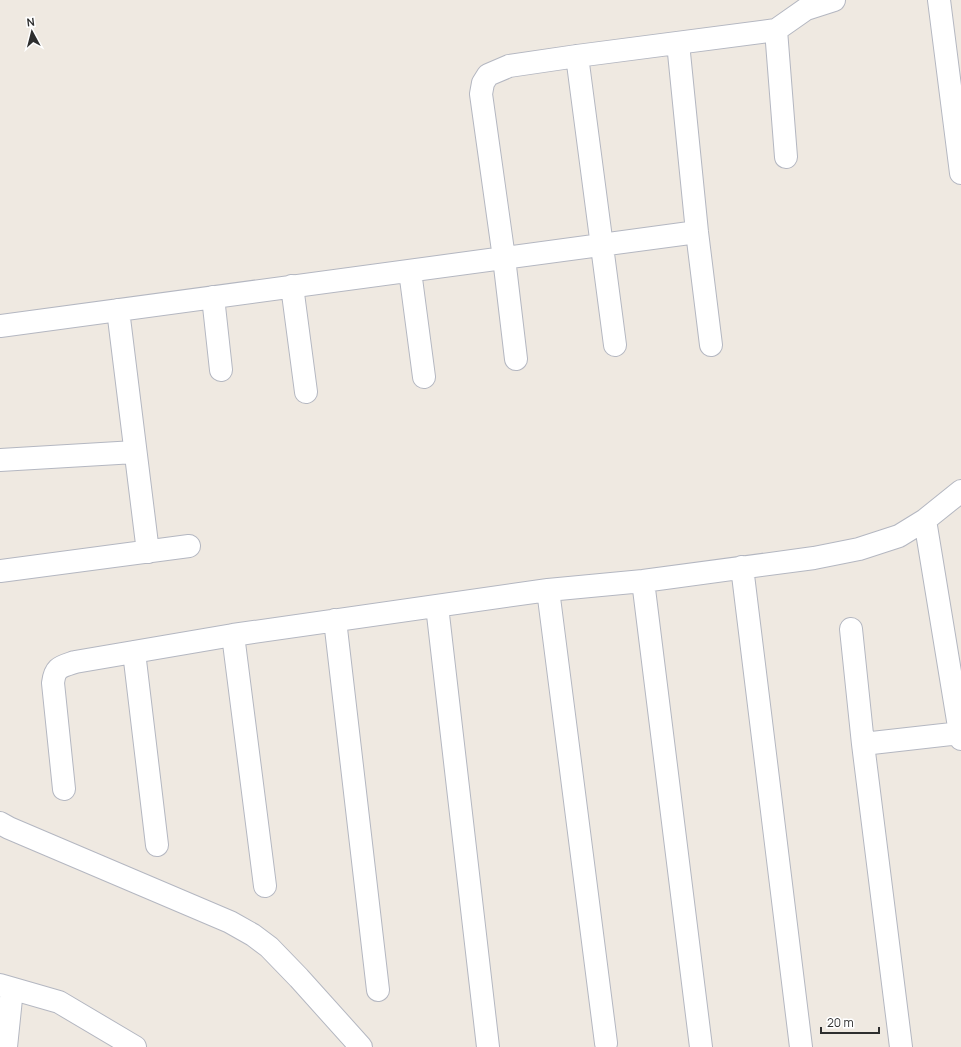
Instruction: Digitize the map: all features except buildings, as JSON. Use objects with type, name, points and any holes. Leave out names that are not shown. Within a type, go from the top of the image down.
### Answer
[{"type":"street","points":[[516,359],[504,258],[481,94],[483,83],[488,75],[509,66],[776,30],[804,4],[834,0]]},
{"type":"street","points":[[938,0],[961,173]]},
{"type":"street","points":[[776,30],[786,157]]},
{"type":"street","points":[[678,43],[697,232],[711,345]]},
{"type":"street","points":[[577,56],[615,345]]},
{"type":"street","points":[[0,326],[697,232]]},
{"type":"street","points":[[410,271],[424,377]]},
{"type":"street","points":[[292,286],[306,392]]},
{"type":"street","points":[[213,297],[221,370]]},
{"type":"street","points":[[118,310],[148,552]]},
{"type":"street","points":[[0,460],[135,452]]},
{"type":"street","points":[[64,789],[53,683],[54,674],[61,667],[74,662],[233,635],[548,590],[643,581],[814,558],[859,549],[899,536],[925,520],[961,491]]},
{"type":"street","points":[[863,744],[961,735],[925,520]]},
{"type":"street","points":[[0,572],[189,546]]},
{"type":"street","points":[[742,567],[801,1047]]},
{"type":"street","points":[[643,581],[701,1047]]},
{"type":"street","points":[[548,590],[606,1042]]},
{"type":"street","points":[[436,606],[488,1047]]},
{"type":"street","points":[[335,620],[378,990]]},
{"type":"street","points":[[851,629],[863,744],[901,1047]]},
{"type":"street","points":[[233,635],[265,886]]},
{"type":"street","points":[[134,652],[157,845]]},
{"type":"street","points":[[0,823],[16,832],[230,922],[254,935],[269,947],[299,978],[361,1047]]},
{"type":"street","points":[[6,1047],[6,987],[59,1002],[134,1047]]}]
